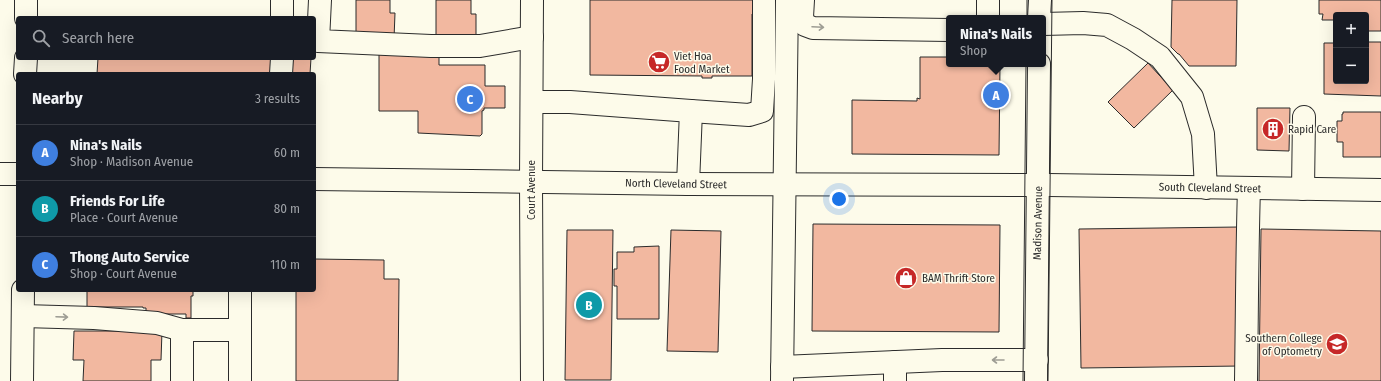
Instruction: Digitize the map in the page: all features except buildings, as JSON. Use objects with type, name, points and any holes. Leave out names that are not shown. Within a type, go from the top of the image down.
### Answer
[{"type":"main road","points":[[26,0],[26,16]]},
{"type":"main road","points":[[282,0],[282,16]]},
{"type":"main road","points":[[320,0],[318,41],[431,46],[480,46],[532,37]]},
{"type":"main road","name":"Court Avenue","points":[[532,0],[532,381]]},
{"type":"main road","points":[[532,102],[570,102],[749,115],[762,111],[764,79],[764,0]]},
{"type":"main road","points":[[787,0],[782,374],[895,372],[942,360],[1036,371]]},
{"type":"main road","points":[[803,0],[802,17],[805,25],[812,28],[946,30]]},
{"type":"main road","points":[[988,0],[988,15]]},
{"type":"main road","points":[[1040,0],[1040,15]]},
{"type":"main road","points":[[1046,24],[1083,23],[1107,25],[1133,39],[1160,57],[1192,97],[1203,134],[1206,188]]},
{"type":"main road","points":[[25,72],[26,60]]},
{"type":"main road","points":[[281,72],[282,60]]},
{"type":"main road","name":"Madison Avenue","points":[[1036,371],[1039,67]]},
{"type":"main road","points":[[688,184],[691,111]]},
{"type":"main road","points":[[1303,189],[1304,118]]},
{"type":"main road","points":[[0,174],[16,174]]},
{"type":"main road","name":"North Cleveland Street","points":[[316,178],[784,185],[1038,185]]},
{"type":"main road","name":"South Cleveland Street","points":[[1038,185],[1381,190]]},
{"type":"main road","points":[[1246,381],[1246,258],[1249,188]]},
{"type":"main road","points":[[22,381],[23,292]]},
{"type":"main road","points":[[240,292],[240,381]]},
{"type":"main road","points":[[23,316],[94,318],[157,323],[182,330],[240,330]]},
{"type":"main road","points":[[182,330],[182,381]]},
{"type":"tram line","points":[[1027,0],[1027,15]]},
{"type":"tram line","points":[[1048,381],[1052,0]]},
{"type":"tram line","points":[[1023,381],[1026,67]]},
{"type":"place","name":"Viet Hoa Food Market","points":[[659,62]]},
{"type":"place","name":"Nina's Nails","points":[[996,95]]},
{"type":"place","name":"Thong Auto Service","points":[[470,99]]},
{"type":"place","name":"Rapid Care","points":[[1273,129]]},
{"type":"place","name":"BAM Thrift Store","points":[[906,278]]},
{"type":"place","name":"Friends For Life","points":[[589,305]]},
{"type":"place","name":"Southern College of Optometry","points":[[1337,344]]}]
